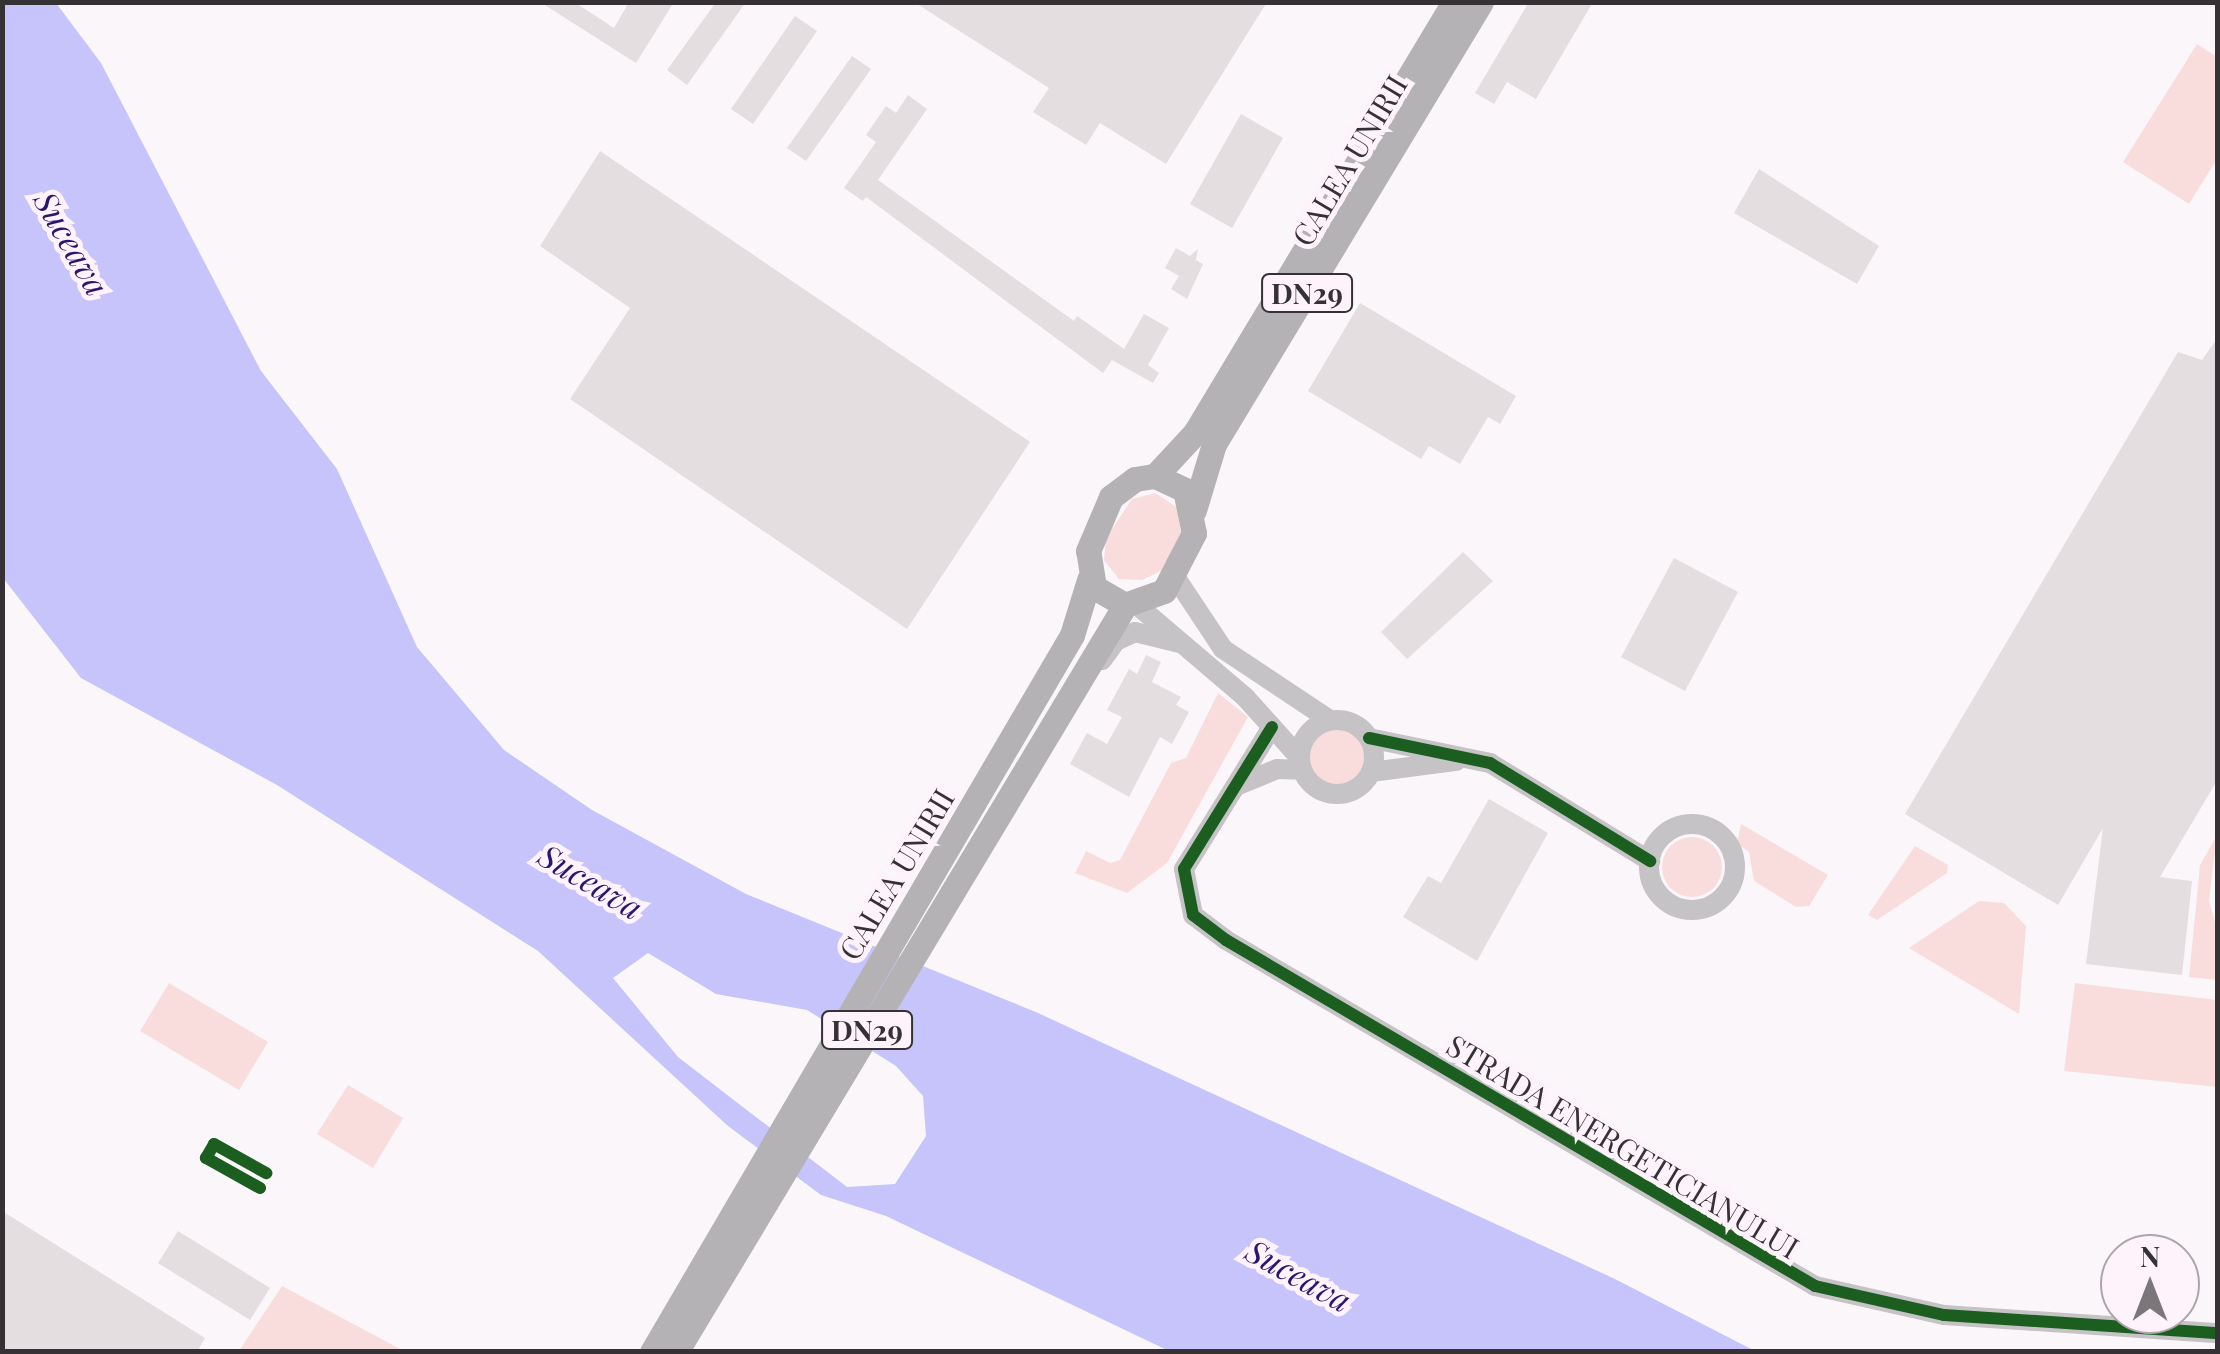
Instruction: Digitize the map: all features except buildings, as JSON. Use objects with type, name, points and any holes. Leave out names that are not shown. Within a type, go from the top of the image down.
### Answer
[{"type":"main road","name":"CALEA UNIRII","points":[[1155,476],[1195,433],[1454,2]]},
{"type":"main road","name":"CALEA UNIRII","points":[[1194,510],[1214,444],[1481,2]]},
{"type":"main road","points":[[1155,476],[1176,483],[1194,510]]},
{"type":"main road","name":"DN29","points":[[1090,580],[1092,536],[1112,497],[1134,479],[1155,476]]},
{"type":"main road","name":"DN29","points":[[1131,606],[1176,578],[1194,534],[1194,510]]},
{"type":"main road","name":"CALEA UNIRII","points":[[989,811],[1072,635],[1090,580]]},
{"type":"main road","points":[[1090,580],[1099,593],[1131,606]]},
{"type":"main road","name":"CALEA UNIRII","points":[[652,1352],[731,1236],[989,811],[1131,606]]},
{"type":"main road","name":"CALEA UNIRII","points":[[676,1352],[731,1236]]},
{"type":"street","points":[[1176,578],[1223,649],[1330,720],[1352,723],[1369,738],[1473,759],[1566,804],[1650,862],[1661,896],[1691,910],[1720,900],[1736,865],[1726,839],[1687,824],[1662,836],[1650,862]]},
{"type":"street","points":[[1131,606],[1179,643],[1272,728],[1331,794],[1355,789],[1371,772],[1473,759]]},
{"type":"street","points":[[989,811],[1026,794],[1116,641],[1145,632],[1179,643]]},
{"type":"street","points":[[1301,764],[1311,730],[1330,720]]},
{"type":"street","name":"STRADA ENERGETICIANULUI","points":[[1272,728],[1184,868],[1187,902],[1201,922],[1778,1269],[1905,1310],[2218,1334]]},
{"type":"street","points":[[1369,738],[1371,772]]},
{"type":"street","points":[[1234,786],[1262,773],[1301,764]]},
{"type":"shaded area","points":[[2197,44],[2217,57],[2217,159],[2189,204],[2123,162]]},
{"type":"shaded area","points":[[1155,493],[1178,508],[1181,532],[1163,570],[1142,580],[1119,579],[1104,560],[1106,538],[1132,499]]},
{"type":"shaded area","points":[[1218,693],[1248,717],[1167,863],[1127,893],[1075,873],[1086,851],[1110,863],[1120,860],[1171,763],[1186,758]]},
{"type":"shaded area","points":[[1337,722],[1362,732],[1372,757],[1362,782],[1337,792],[1312,782],[1302,757],[1312,732]]},
{"type":"shaded area","points":[[1741,824],[1828,875],[1809,906],[1796,907],[1754,881],[1749,852],[1737,843]]},
{"type":"shaded area","points":[[2217,835],[2209,901],[2217,929],[2217,980],[2189,977],[2200,865]]},
{"type":"shaded area","points":[[1692,837],[1713,846],[1722,867],[1713,888],[1692,897],[1671,888],[1662,867],[1671,846]]},
{"type":"shaded area","points":[[1915,846],[1948,865],[1947,873],[1877,920],[1868,915]]},
{"type":"shaded area","points":[[1979,901],[2004,903],[2026,926],[2019,1014],[1909,948]]},
{"type":"shaded area","points":[[169,983],[268,1042],[239,1090],[140,1031]]},
{"type":"shaded area","points":[[2075,983],[2217,1000],[2217,1087],[2064,1071]]},
{"type":"shaded area","points":[[348,1085],[403,1118],[373,1168],[317,1134]]},
{"type":"shaded area","points":[[282,1286],[404,1351],[239,1351]]},
{"type":"water","name":"Suceava","points":[[3,3],[56,3],[101,63],[261,371],[337,469],[417,647],[504,750],[592,810],[746,894],[1038,1013],[1615,1279],[1755,1351],[1169,1351],[886,1216],[821,1195],[728,1126],[538,951],[277,785],[81,678],[3,578]],"holes":[[[648,953],[716,994],[807,1010],[896,1066],[923,1096],[926,1136],[895,1184],[847,1187],[678,1057],[613,978]]]},
{"type":"cycle path","points":[[1272,727],[1184,869],[1193,915],[1226,940],[1815,1286],[1944,1315],[2218,1333]]},
{"type":"cycle path","points":[[1369,738],[1490,763],[1650,861]]},
{"type":"cycle path","points":[[260,1188],[206,1158],[214,1144],[266,1173]]}]
